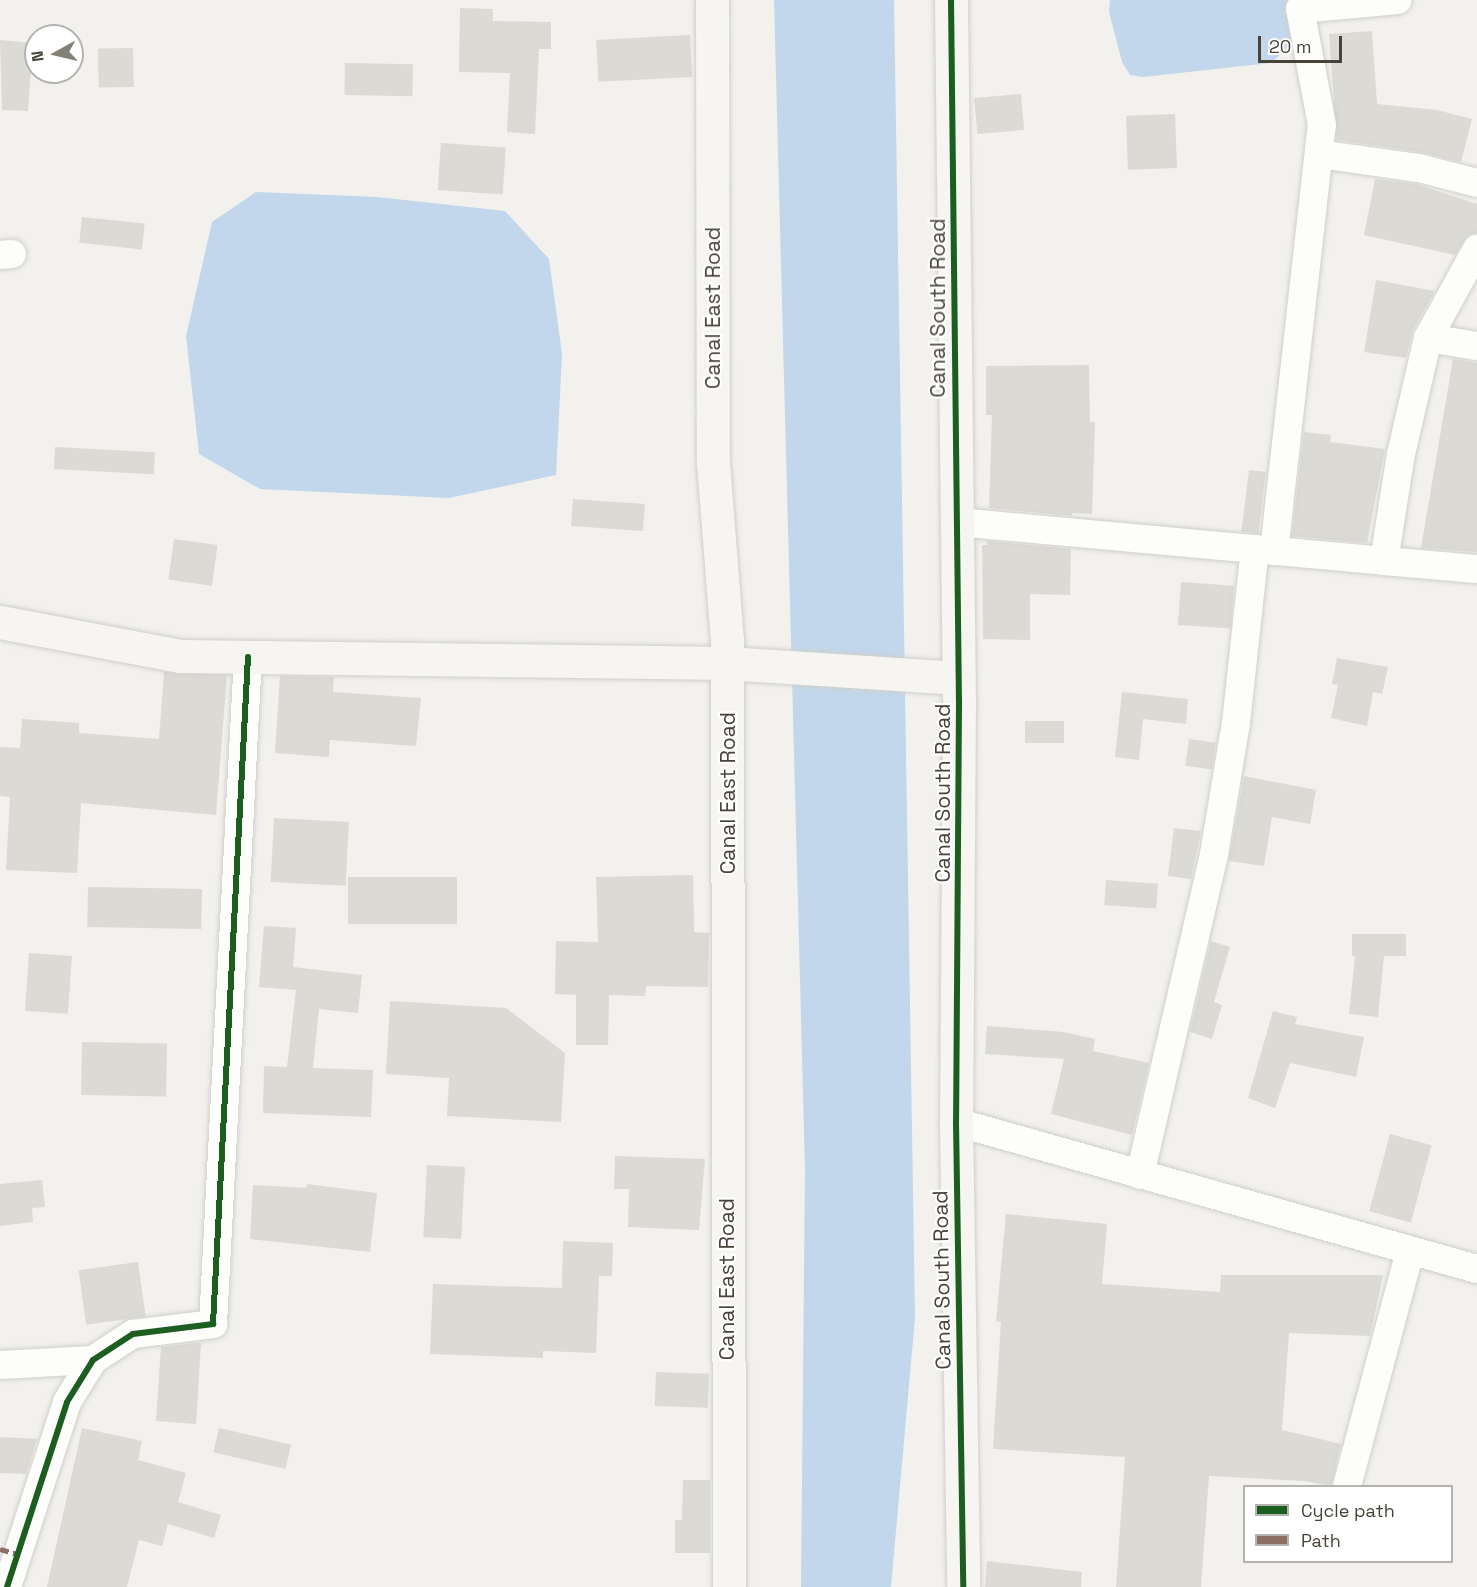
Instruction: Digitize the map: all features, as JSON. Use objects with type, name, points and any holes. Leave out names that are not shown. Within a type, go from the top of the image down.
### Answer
[{"type":"street","name":"Canal East Road","points":[[712,0],[713,463],[727,663],[729,1587]]},
{"type":"street","name":"Canal South Road","points":[[951,0],[959,678],[956,1122],[963,1587]]},
{"type":"street","points":[[1140,1175],[1214,854],[1264,550],[1319,154],[1322,125],[1300,9],[1398,0]]},
{"type":"street","points":[[1319,154],[1419,168],[1477,183]]},
{"type":"street","points":[[1384,561],[1401,454],[1428,338],[1477,249]]},
{"type":"street","points":[[1428,338],[1477,346]]},
{"type":"street","points":[[957,522],[1477,569]]},
{"type":"street","points":[[0,622],[180,657],[727,663],[959,678]]},
{"type":"street","points":[[7,1587],[9,1551],[67,1402],[93,1360],[133,1334],[213,1324],[248,657]]},
{"type":"street","points":[[956,1122],[1477,1269]]},
{"type":"street","points":[[1347,1485],[1410,1251]]},
{"type":"street","points":[[0,1365],[93,1360]]},
{"type":"water","points":[[774,0],[894,0],[915,1318],[891,1587],[801,1587],[805,1169]]},
{"type":"water","points":[[1110,0],[1294,0],[1297,42],[1270,63],[1143,77],[1130,75],[1122,62],[1109,12]]},
{"type":"water","points":[[256,192],[377,197],[505,211],[549,259],[562,354],[556,475],[449,498],[260,489],[199,454],[186,336],[212,222]]},
{"type":"building","points":[[460,8],[493,9],[493,21],[551,22],[551,49],[539,49],[535,134],[507,132],[510,73],[459,72]]},
{"type":"building","points":[[1372,31],[1377,104],[1437,110],[1472,119],[1461,162],[1421,152],[1337,140],[1329,34]]},
{"type":"building","points":[[690,35],[692,77],[598,82],[596,40]]},
{"type":"building","points":[[0,40],[24,42],[24,84],[30,84],[28,111],[2,110]]},
{"type":"building","points":[[133,48],[134,87],[99,88],[98,49]]},
{"type":"building","points":[[345,63],[413,64],[412,96],[344,95]]},
{"type":"building","points":[[1021,94],[1024,130],[977,134],[974,98]]},
{"type":"building","points":[[1175,114],[1177,168],[1128,170],[1126,116]]},
{"type":"building","points":[[441,143],[506,148],[503,194],[438,190]]},
{"type":"building","points":[[1375,179],[1416,184],[1477,204],[1477,233],[1468,235],[1455,255],[1364,235]]},
{"type":"building","points":[[82,217],[145,224],[142,249],[79,243]]},
{"type":"building","points":[[1376,280],[1435,291],[1413,330],[1406,358],[1364,352]]},
{"type":"building","points":[[1453,359],[1477,363],[1477,552],[1421,548]]},
{"type":"building","points":[[1089,365],[1090,422],[1095,422],[1092,514],[1072,513],[1072,516],[989,508],[992,415],[986,415],[986,366]]},
{"type":"building","points":[[1304,432],[1331,435],[1330,442],[1385,449],[1367,543],[1292,536]]},
{"type":"building","points":[[55,447],[155,452],[154,474],[54,469]]},
{"type":"building","points":[[1249,470],[1266,472],[1258,534],[1241,532]]},
{"type":"building","points":[[573,499],[645,504],[643,531],[571,526]]},
{"type":"building","points":[[174,539],[218,545],[212,586],[168,580]]},
{"type":"building","points":[[987,541],[1071,549],[1070,595],[1030,594],[1030,640],[983,639],[982,545],[987,545]]},
{"type":"building","points":[[1181,582],[1234,586],[1231,629],[1178,625]]},
{"type":"building","points":[[1337,658],[1388,667],[1382,694],[1373,692],[1367,726],[1331,718],[1338,685],[1332,684]]},
{"type":"building","points":[[164,672],[227,675],[216,815],[81,803],[77,873],[6,870],[10,797],[0,796],[0,747],[20,748],[22,719],[79,723],[79,733],[159,739]]},
{"type":"building","points":[[280,676],[334,677],[333,692],[421,698],[416,746],[330,740],[329,757],[275,753]]},
{"type":"building","points":[[1122,692],[1188,699],[1186,724],[1143,719],[1139,760],[1115,757]]},
{"type":"building","points":[[1025,721],[1064,721],[1064,743],[1025,743]]},
{"type":"building","points":[[1189,739],[1216,743],[1212,769],[1185,766]]},
{"type":"building","points":[[1244,776],[1316,790],[1310,824],[1272,817],[1264,866],[1229,861]]},
{"type":"building","points":[[274,818],[349,822],[346,886],[271,882]]},
{"type":"building","points":[[1174,828],[1201,831],[1191,879],[1168,876]]},
{"type":"building","points":[[693,875],[694,932],[709,933],[708,987],[646,986],[645,996],[609,995],[608,1045],[576,1045],[576,995],[555,994],[556,941],[598,942],[596,877]]},
{"type":"building","points":[[348,877],[457,877],[457,924],[348,924]]},
{"type":"building","points":[[1106,880],[1158,884],[1156,909],[1104,905]]},
{"type":"building","points":[[88,887],[202,889],[201,929],[87,927]]},
{"type":"building","points":[[264,926],[296,928],[293,967],[362,975],[358,1013],[319,1009],[313,1068],[373,1070],[371,1117],[263,1113],[264,1066],[287,1067],[296,990],[259,987]]},
{"type":"building","points":[[1352,934],[1406,934],[1406,956],[1384,956],[1378,1017],[1349,1014],[1355,956],[1352,956]]},
{"type":"building","points":[[1211,941],[1230,947],[1214,1002],[1222,1005],[1212,1039],[1190,1032]]},
{"type":"building","points":[[29,953],[72,956],[68,1014],[25,1011]]},
{"type":"building","points":[[390,1001],[506,1008],[565,1053],[561,1122],[447,1116],[449,1078],[386,1074]]},
{"type":"building","points":[[1273,1011],[1297,1017],[1295,1024],[1364,1037],[1356,1077],[1290,1063],[1275,1108],[1248,1098]]},
{"type":"building","points":[[987,1026],[1063,1032],[1095,1039],[1093,1051],[1149,1063],[1132,1135],[1051,1114],[1064,1059],[985,1054]]},
{"type":"building","points":[[82,1042],[167,1043],[166,1096],[81,1095]]},
{"type":"building","points":[[1390,1134],[1432,1145],[1411,1222],[1369,1211]]},
{"type":"building","points":[[615,1156],[705,1159],[699,1230],[628,1227],[629,1189],[614,1189]]},
{"type":"building","points":[[427,1165],[465,1167],[461,1239],[423,1237]]},
{"type":"building","points":[[42,1180],[45,1207],[32,1208],[33,1222],[0,1226],[0,1184]]},
{"type":"building","points":[[307,1184],[377,1193],[370,1252],[250,1239],[253,1185],[306,1188]]},
{"type":"building","points":[[1006,1214],[1107,1224],[1102,1284],[1220,1292],[1221,1275],[1383,1275],[1370,1336],[1289,1333],[1282,1430],[1341,1444],[1331,1485],[1304,1481],[1209,1476],[1201,1587],[1116,1587],[1125,1457],[993,1449],[1001,1322],[996,1321]]},
{"type":"building","points":[[563,1241],[613,1243],[612,1276],[599,1276],[596,1353],[543,1351],[543,1358],[430,1354],[433,1284],[562,1288]]},
{"type":"building","points":[[138,1262],[146,1316],[86,1325],[79,1270]]},
{"type":"building","points":[[201,1343],[196,1424],[156,1421],[161,1347]]},
{"type":"building","points":[[656,1372],[709,1374],[708,1408],[655,1406]]},
{"type":"building","points":[[82,1428],[142,1441],[138,1460],[186,1473],[178,1502],[221,1515],[214,1538],[168,1524],[162,1546],[139,1540],[127,1587],[47,1587]]},
{"type":"building","points":[[219,1428],[291,1445],[285,1469],[213,1452]]},
{"type":"building","points":[[0,1437],[37,1439],[26,1474],[0,1473]]},
{"type":"building","points":[[683,1480],[710,1480],[710,1553],[675,1553],[675,1520],[682,1520]]},
{"type":"building","points":[[987,1561],[1082,1572],[1081,1587],[985,1587]]},
{"type":"marked path","points":[[0,1549],[18,1554]]},
{"type":"cycle path","points":[[951,0],[959,702],[956,1122],[963,1587]]},
{"type":"cycle path","points":[[7,1587],[67,1402],[93,1360],[133,1334],[213,1324],[248,657]]}]
